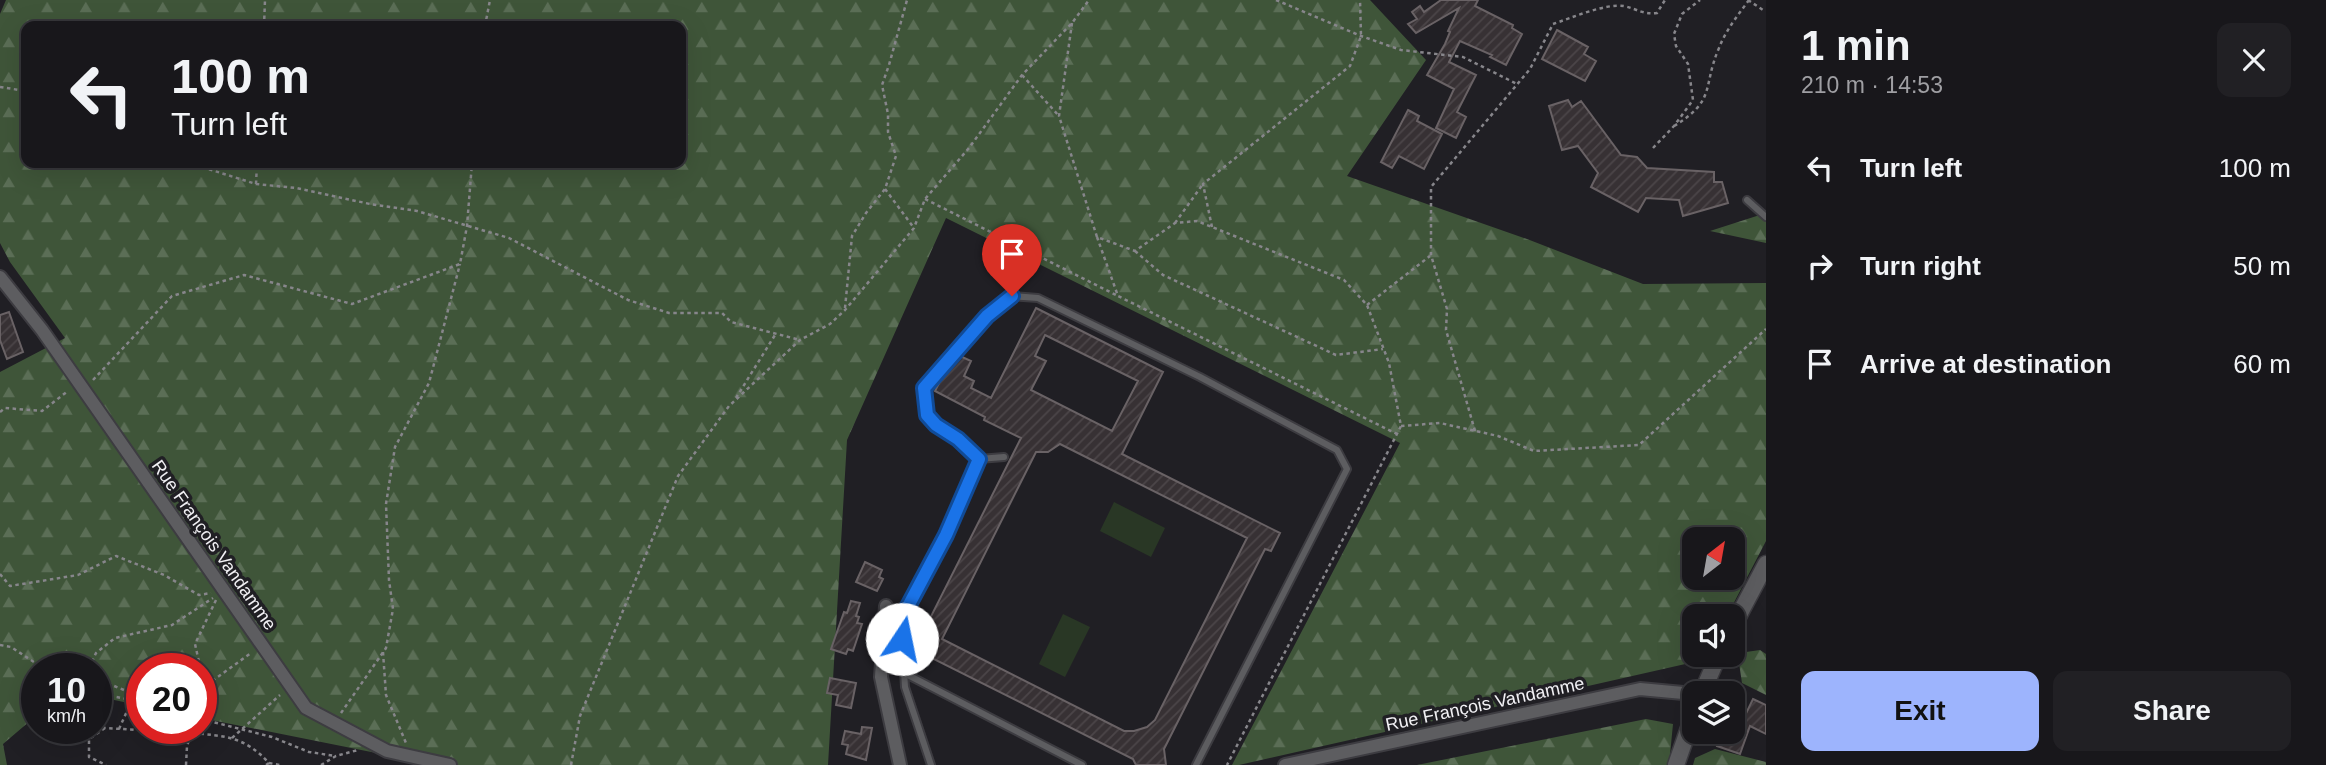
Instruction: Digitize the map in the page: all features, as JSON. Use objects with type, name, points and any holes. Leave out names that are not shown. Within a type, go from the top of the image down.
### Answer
[{"type":"street","name":"Rue François Vandamme","points":[[0,277],[42,330],[306,708],[387,751],[450,765]]},
{"type":"street","points":[[1745,604],[1766,564]]},
{"type":"street","points":[[886,606],[881,677],[900,765]]},
{"type":"street","name":"Rue François Vandamme","points":[[1285,765],[1640,689],[1682,693]]},
{"type":"street","points":[[1676,765],[1683,744]]},
{"type":"lane","points":[[1747,200],[1766,216]]},
{"type":"lane","points":[[1004,457],[979,459],[958,439],[936,425],[927,415],[924,388],[987,316],[1012,296],[1038,298],[1200,377],[1337,450],[1347,469],[1196,765]]},
{"type":"lane","points":[[931,765],[905,687],[902,639],[905,612],[946,535],[979,459]]},
{"type":"lane","points":[[904,673],[1082,765]]},
{"type":"path","points":[[264,21],[265,0]]},
{"type":"path","points":[[486,21],[490,0]]},
{"type":"path","points":[[845,310],[852,236],[885,189],[895,156],[888,132],[888,114],[881,85],[890,65],[907,0]]},
{"type":"path","points":[[734,401],[800,340],[830,324],[845,310],[914,228],[925,199],[969,148],[1022,75],[1072,23],[1089,0]]},
{"type":"path","points":[[1276,0],[1401,50],[1463,57],[1517,84]]},
{"type":"path","points":[[1135,251],[1175,223],[1203,184],[1350,66],[1361,36],[1360,0]]},
{"type":"path","points":[[1475,431],[1446,330],[1447,309],[1431,255],[1431,187],[1530,69],[1553,24],[1589,12],[1623,6],[1647,15],[1657,13],[1665,0]]},
{"type":"path","points":[[1653,148],[1693,100],[1688,64],[1676,46],[1675,34],[1682,14],[1700,0]]},
{"type":"path","points":[[1674,126],[1692,115],[1705,100],[1719,47],[1748,0],[1763,10]]},
{"type":"path","points":[[1059,116],[1072,23]]},
{"type":"path","points":[[1022,75],[1059,116],[1118,296]]},
{"type":"path","points":[[0,87],[21,90]]},
{"type":"path","points":[[205,168],[256,184],[296,188],[417,211],[509,237],[628,300],[669,313],[722,313],[731,322],[800,340]]},
{"type":"path","points":[[256,184],[257,168]]},
{"type":"path","points":[[335,723],[386,648],[393,609],[386,505],[395,447],[429,383],[460,264],[467,226],[472,168]]},
{"type":"path","points":[[1203,184],[1212,227]]},
{"type":"path","points":[[885,189],[914,228]]},
{"type":"path","points":[[925,199],[1397,434]]},
{"type":"path","points":[[1175,223],[1197,221],[1344,280],[1367,305],[1389,363],[1401,426],[1227,765]]},
{"type":"path","points":[[1097,237],[1135,251],[1163,275],[1336,355],[1383,349]]},
{"type":"path","points":[[1367,305],[1431,255]]},
{"type":"path","points":[[0,412],[5,408],[41,411],[82,387],[172,296],[244,275],[352,304],[460,264]]},
{"type":"path","points":[[1401,426],[1440,423],[1498,436],[1534,451],[1639,445],[1766,329]]},
{"type":"path","points":[[571,765],[580,716],[678,476],[734,401],[776,334]]},
{"type":"path","points":[[0,574],[10,586],[78,575],[116,556],[164,575],[200,595],[221,591]]},
{"type":"path","points":[[96,653],[115,638],[172,625],[221,591]]},
{"type":"path","points":[[197,653],[195,644],[221,591]]},
{"type":"path","points":[[0,645],[21,654]]},
{"type":"path","points":[[217,677],[262,645]]},
{"type":"path","points":[[383,652],[386,695],[412,757]]},
{"type":"path","points":[[232,738],[291,685]]},
{"type":"path","points":[[119,729],[126,713]]},
{"type":"path","points":[[217,723],[272,737],[309,752],[336,755]]},
{"type":"path","points":[[112,728],[126,729]]},
{"type":"path","points":[[217,736],[232,738],[254,747],[267,764],[280,765]]},
{"type":"path","points":[[89,744],[89,757],[106,765]]},
{"type":"path","points":[[186,765],[188,744]]},
{"type":"path","points":[[321,765],[336,755],[375,744]]},
{"type":"green space","points":[[6,0],[1370,0],[1426,60],[1347,176],[1527,239],[1643,284],[1766,283],[1766,541],[1745,581],[1745,527],[1682,527],[1682,590],[1741,590],[1733,604],[1682,604],[1682,665],[1232,765],[1400,443],[946,218],[847,440],[828,765],[436,765],[217,721],[217,653],[126,653],[126,703],[112,699],[112,653],[21,653],[21,729],[3,744],[7,765],[0,765],[0,372],[65,338],[10,262],[0,243],[0,14]]},
{"type":"green space","points":[[1766,213],[1766,243],[1710,231]]},
{"type":"green space","points":[[1114,502],[1165,528],[1151,557],[1100,531]]},
{"type":"green space","points":[[1063,614],[1090,627],[1065,677],[1039,664]]},
{"type":"green space","points":[[1760,650],[1766,654],[1766,695],[1742,681],[1740,667],[1745,667],[1746,652]]},
{"type":"green space","points":[[1646,719],[1673,724],[1669,765],[1417,765]]},
{"type":"green space","points":[[1715,749],[1766,762],[1766,765],[1693,765],[1695,758]]},
{"type":"building","points":[[1441,0],[1478,0],[1475,6],[1513,25],[1512,28],[1522,34],[1506,65],[1490,57],[1492,55],[1460,41],[1449,62],[1476,75],[1457,112],[1466,117],[1456,138],[1436,128],[1454,89],[1427,75],[1445,44],[1459,8],[1416,33],[1408,24],[1417,19],[1412,12],[1420,6],[1424,12]]},
{"type":"building","points":[[1557,30],[1588,47],[1584,54],[1596,61],[1585,81],[1542,59]]},
{"type":"building","points":[[1568,100],[1572,107],[1581,101],[1621,155],[1637,157],[1647,168],[1714,172],[1714,182],[1722,182],[1728,203],[1683,216],[1679,200],[1646,198],[1638,212],[1591,187],[1598,173],[1578,146],[1562,150],[1549,106]]},
{"type":"building","points":[[1408,110],[1419,116],[1417,121],[1442,134],[1424,169],[1399,156],[1392,168],[1381,162]]},
{"type":"building","points":[[1036,308],[1163,372],[1122,454],[1280,533],[1271,551],[1265,549],[1164,749],[1166,765],[1136,765],[1133,759],[932,658],[929,663],[912,654],[1021,438],[935,391],[942,377],[960,356],[971,361],[964,376],[974,381],[971,388],[991,398]],"holes":[[[1045,335],[1138,381],[1112,431],[1031,390],[1046,361],[1035,356]],[[1060,444],[1247,538],[1155,720],[1147,727],[1134,731],[1124,731],[942,639],[1036,452],[1048,452]]]},
{"type":"building","points":[[9,312],[23,352],[7,359],[0,340],[0,315]]},
{"type":"building","points":[[865,562],[882,570],[879,577],[883,579],[877,591],[856,582]]},
{"type":"building","points":[[851,601],[860,603],[856,616],[859,617],[857,623],[862,624],[853,651],[848,649],[846,654],[831,649],[844,612],[847,613]]},
{"type":"building","points":[[830,678],[856,683],[851,708],[836,705],[838,695],[827,693]]},
{"type":"building","points":[[1753,699],[1766,705],[1766,734],[1750,726],[1745,740],[1745,716]]},
{"type":"building","points":[[862,727],[872,728],[866,760],[846,754],[848,745],[842,744],[845,731],[861,734]]},
{"type":"building","points":[[1718,744],[1744,744],[1740,754]]},
{"type":"route","points":[[902,639],[905,612],[946,535],[979,459],[927,415],[924,388],[987,316],[1012,296]]}]
